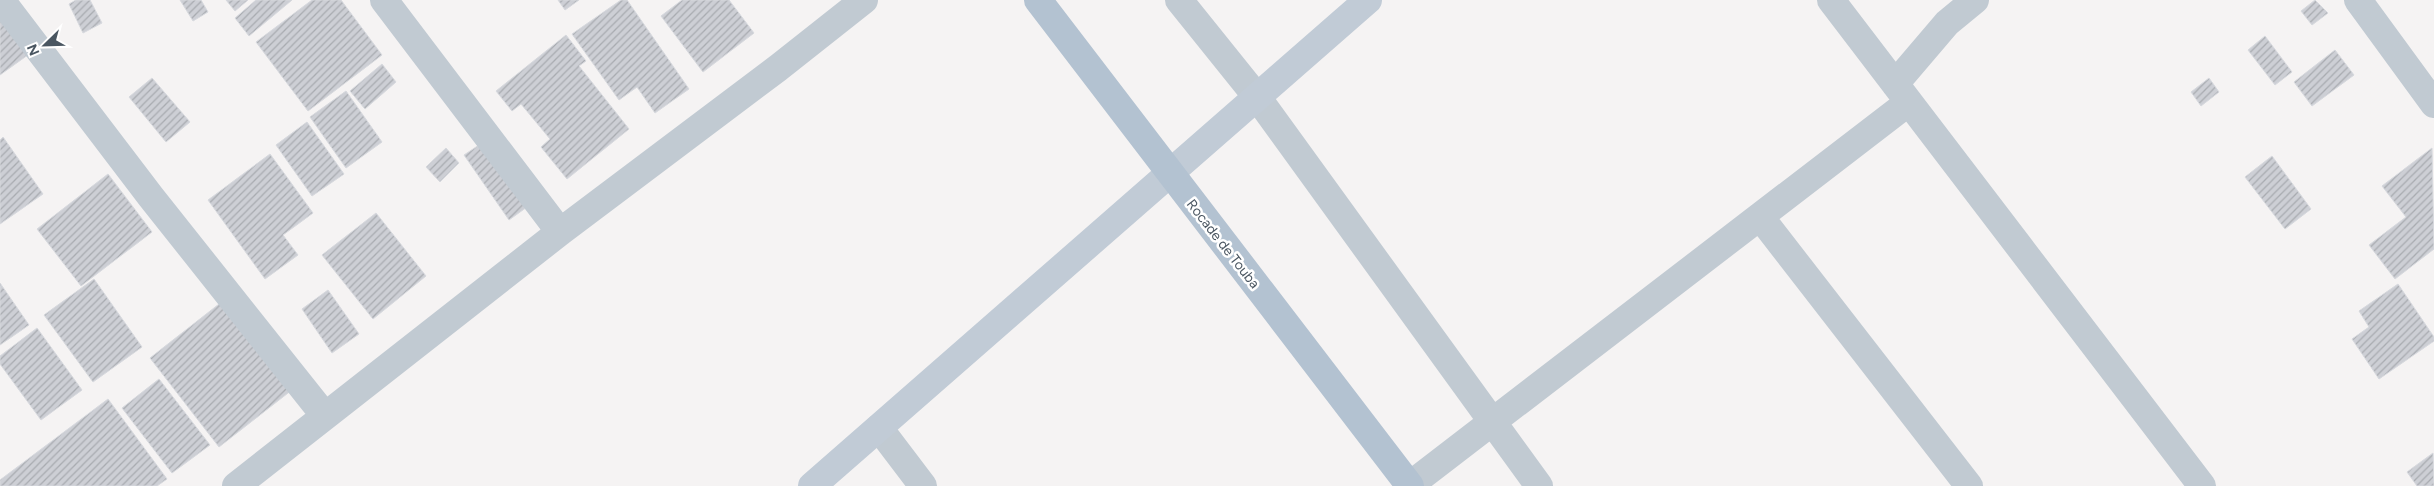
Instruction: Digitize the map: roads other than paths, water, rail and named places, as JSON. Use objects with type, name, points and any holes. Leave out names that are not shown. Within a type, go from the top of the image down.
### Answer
[{"type":"main road","name":"Rocade de Touba","points":[[1038,0],[1410,486]]},
{"type":"main road","points":[[812,486],[1368,0]]},
{"type":"street","points":[[1,0],[150,197],[325,416]]},
{"type":"street","points":[[384,0],[560,232]]},
{"type":"street","points":[[243,484],[325,416],[560,232],[778,68],[864,0]]},
{"type":"street","points":[[1179,0],[1257,97],[1491,423],[1540,486]]},
{"type":"street","points":[[1831,0],[2202,486]]},
{"type":"street","points":[[1410,486],[1761,218],[1902,93],[1947,24],[1975,0]]},
{"type":"street","points":[[2358,0],[2434,104]]},
{"type":"street","points":[[1761,218],[1969,486]]},
{"type":"street","points":[[880,428],[923,486]]}]
